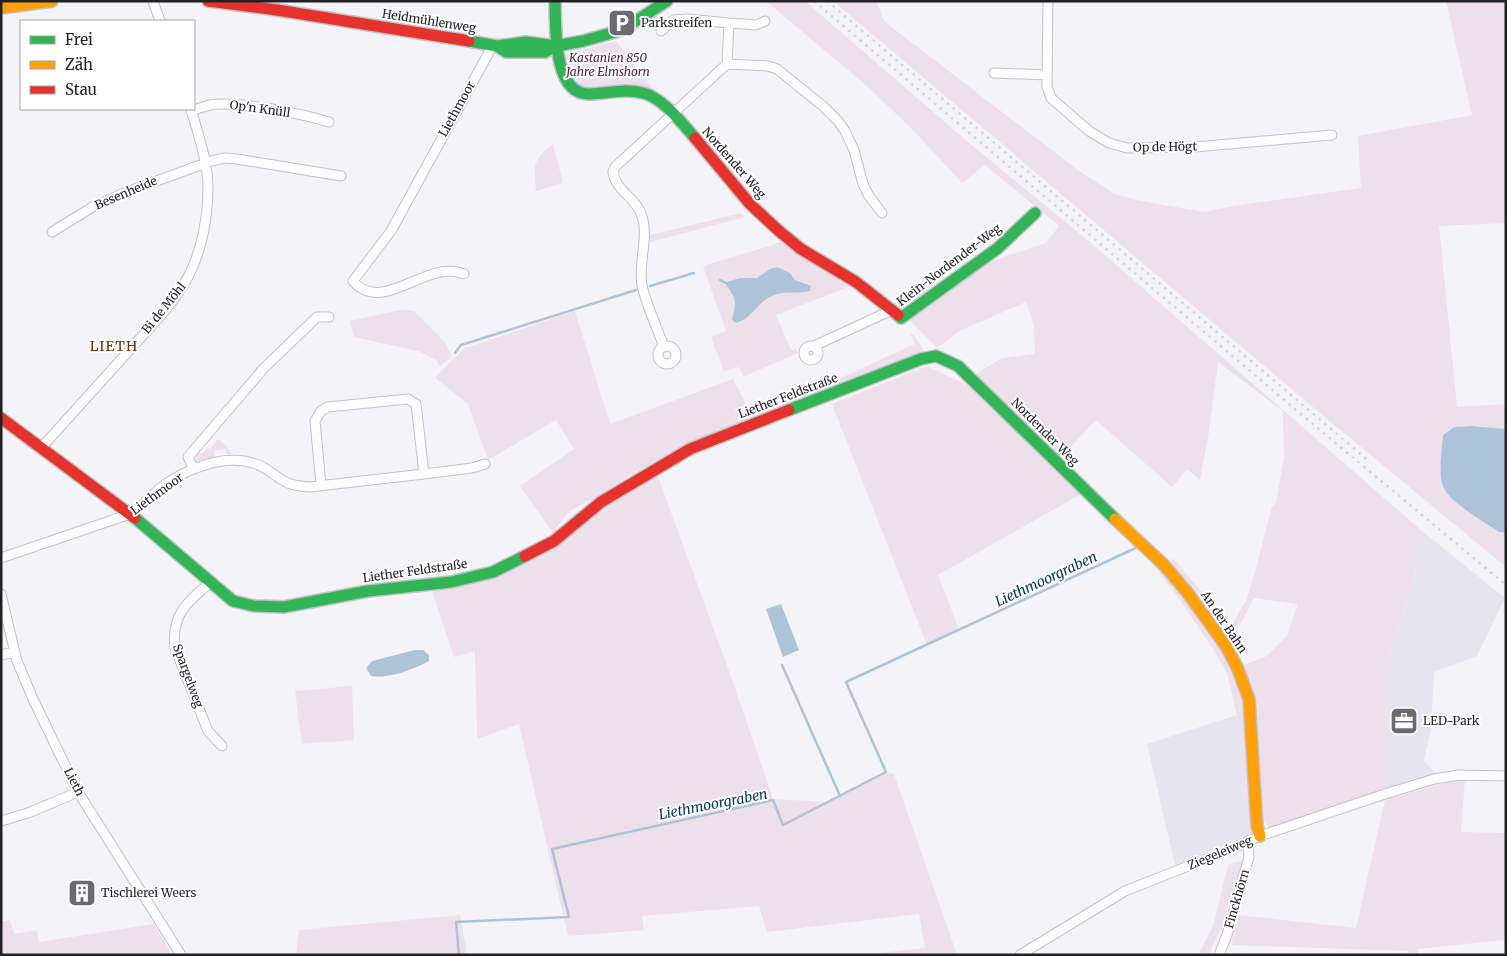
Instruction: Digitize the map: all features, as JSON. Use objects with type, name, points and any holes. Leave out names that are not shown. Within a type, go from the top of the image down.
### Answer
[{"type":"street","points":[[1,8],[52,1]]},
{"type":"street","points":[[153,1],[160,20]]},
{"type":"street","name":"Heidmühlenweg","points":[[208,1],[277,6],[494,45],[509,43],[556,46],[583,41],[622,30],[667,1]]},
{"type":"street","points":[[555,1],[556,46]]},
{"type":"street","name":"Op de Högt","points":[[1048,1],[1047,86],[1051,98],[1089,131],[1109,143],[1127,148],[1195,147],[1332,136]]},
{"type":"street","points":[[661,32],[674,20],[687,19],[756,25],[766,21]]},
{"type":"street","points":[[664,347],[642,285],[641,266],[644,229],[642,214],[616,182],[613,171],[616,166],[727,64],[729,23]]},
{"type":"street","name":"Liethmoor","points":[[464,274],[455,270],[445,271],[422,277],[403,287],[382,293],[359,289],[352,282],[391,231],[494,45]]},
{"type":"street","name":"Nordender Weg","points":[[556,46],[562,70],[571,86],[576,90],[587,94],[616,90],[644,93],[656,100],[674,113],[750,204],[773,226],[801,249],[856,282],[901,318]]},
{"type":"street","points":[[727,64],[777,68],[823,106],[845,131],[854,150],[863,184],[869,196],[882,213]]},
{"type":"street","points":[[994,73],[1047,75]]},
{"type":"street","name":"Op'n Knüll","points":[[195,109],[215,104],[234,104],[316,118],[329,122]]},
{"type":"street","name":"Bi de Möhl","points":[[42,447],[163,313],[178,295],[190,274],[206,213],[208,188],[205,164],[191,110]]},
{"type":"street","points":[[205,164],[225,158],[341,176]]},
{"type":"street","name":"Besenheide","points":[[52,232],[94,206],[158,180],[205,164]]},
{"type":"street","points":[[423,173],[432,179]]},
{"type":"street","name":"Klein-Nordender-Weg","points":[[901,318],[998,248],[1035,213]]},
{"type":"street","points":[[814,346],[892,310]]},
{"type":"street","name":"Liethmoor","points":[[1,558],[130,514],[140,508],[160,488],[194,469],[188,457],[264,368],[317,317],[328,317]]},
{"type":"street","name":"Nordender Weg","points":[[936,356],[958,366],[1087,492]]},
{"type":"street","name":"Liether Feldstraße","points":[[1,418],[130,514],[233,601],[272,608],[368,592],[451,582],[493,572],[554,541],[601,502],[690,449],[921,359],[936,356]]},
{"type":"street","points":[[321,485],[315,421],[321,411],[328,407],[408,399],[416,404],[424,474]]},
{"type":"street","points":[[194,469],[227,460],[242,461],[258,465],[295,486],[309,487],[424,474],[485,464]]},
{"type":"street","name":"An der Bahn","points":[[1087,492],[1164,564],[1226,646],[1237,667],[1250,699],[1257,826],[1260,836]]},
{"type":"street","name":"Spargelweg","points":[[210,583],[188,603],[176,621],[173,634],[176,648],[208,731],[222,746]]},
{"type":"street","name":"Lieth","points":[[1,594],[14,652],[33,699],[78,792],[181,955]]},
{"type":"street","points":[[1,655],[14,652]]},
{"type":"street","name":"Ziegeleiweg","points":[[1020,955],[1125,891],[1260,836],[1385,794],[1434,780],[1459,775],[1506,776]]},
{"type":"street","points":[[1,821],[28,813],[78,792]]},
{"type":"street","name":"Finckhörn","points":[[1219,955],[1227,935],[1249,857],[1248,841]]},
{"type":"shaded area","points":[[1422,531],[1505,598],[1477,656],[1434,672],[1431,730],[1424,760],[1437,775],[1385,790],[1385,671],[1417,567],[1408,560]]},
{"type":"shaded area","points":[[1237,715],[1249,835],[1175,865],[1147,744]]},
{"type":"green space","points":[[766,1],[805,1],[968,142],[1085,238],[1422,531],[1409,559],[1417,566],[1385,671],[1385,790],[1270,828],[1261,819],[1241,666],[1267,656],[1287,636],[1298,604],[1254,598],[1243,620],[1228,641],[1168,562],[1174,559],[1231,627],[1247,598],[1272,506],[1276,503],[1284,457],[1283,411],[1218,362],[1209,431],[1200,480],[1187,469],[1172,487],[1096,420],[1059,459],[976,374],[1002,358],[1035,354],[1034,326],[1026,302],[961,330],[937,348],[908,319],[980,265],[1046,243],[1059,226],[985,165],[962,183],[912,129],[868,87]]},
{"type":"green space","points":[[833,1],[876,1],[885,22],[1079,171],[1115,194],[1140,201],[1205,212],[1233,206],[1361,188],[1358,136],[1472,115],[1446,1],[1506,1],[1506,223],[1439,226],[1457,407],[1506,404],[1506,429],[1468,426],[1448,431],[1451,497],[1499,532],[1506,533],[1506,567],[1321,414]]},
{"type":"green space","name":"Kastanien 850 Jahre Elmshorn","points":[[616,41],[653,89],[637,85],[589,88],[580,83],[571,73],[563,55]]},
{"type":"green space","points":[[553,144],[563,183],[536,191],[536,164],[541,155]]},
{"type":"green space","points":[[741,213],[745,217],[650,242],[650,235]]},
{"type":"green space","points":[[782,242],[848,287],[776,315],[791,350],[796,349],[798,353],[743,377],[739,367],[724,371],[711,337],[726,331],[703,266]],"holes":[[[770,269],[790,273],[795,280],[806,284],[804,293],[780,293],[761,303],[750,316],[732,320],[735,308],[734,296],[740,278],[757,278]]]},
{"type":"green space","points":[[400,310],[414,311],[445,342],[452,357],[440,366],[436,360],[418,351],[354,337],[350,321]]},
{"type":"green space","points":[[575,311],[610,424],[733,379],[753,418],[915,344],[910,334],[914,335],[925,352],[666,456],[568,512],[553,533],[520,486],[574,449],[556,420],[488,460],[468,404],[435,378],[463,349]]},
{"type":"green space","points":[[927,366],[973,388],[1083,493],[938,575],[959,629],[927,645],[832,404]]},
{"type":"green space","points":[[218,439],[226,445],[232,455],[227,454],[225,449],[214,451],[215,457],[201,461],[197,460],[196,455],[198,451],[202,454],[207,448],[210,449]]},
{"type":"green space","points":[[657,474],[733,682],[773,799],[827,802],[886,772],[894,774],[957,955],[862,955],[925,948],[919,914],[767,932],[759,906],[642,916],[644,930],[568,936],[519,724],[477,739],[475,651],[454,657],[431,588],[489,578]]},
{"type":"green space","points":[[1139,546],[1187,592],[1221,646],[1244,698],[1255,828],[1249,835],[1237,715],[1227,673],[1178,597]]},
{"type":"green space","points":[[352,686],[354,740],[302,744],[295,691]]},
{"type":"green space","points":[[1465,779],[1461,832],[1506,833],[1506,943],[1504,940],[1418,949],[1417,955],[1408,955],[1408,951],[1231,945],[1238,915],[1356,928],[1385,800],[1442,783]]},
{"type":"green space","points":[[1243,860],[1221,929],[1208,955],[1198,955],[1213,926],[1228,865]]},
{"type":"green space","points":[[460,915],[466,955],[296,955],[299,930]]},
{"type":"green space","points":[[10,920],[14,934],[37,930],[39,942],[154,924],[172,955],[1,955],[1,922]]},
{"type":"water","points":[[777,267],[790,273],[795,280],[811,286],[810,291],[770,297],[746,318],[736,323],[732,320],[735,301],[726,285],[727,282],[740,278],[757,278],[770,269]]},
{"type":"water","points":[[1472,426],[1506,429],[1506,533],[1499,532],[1459,505],[1446,492],[1443,486],[1441,468],[1443,435],[1454,427]]},
{"type":"water","points":[[781,604],[799,650],[783,657],[766,609]]},
{"type":"water","points":[[415,650],[423,650],[429,655],[429,661],[393,675],[378,677],[371,676],[366,668],[372,661]]},
{"type":"waterway","points":[[650,286],[694,273]]},
{"type":"waterway","points":[[720,280],[726,283]]},
{"type":"waterway","points":[[455,353],[461,345],[636,290]]},
{"type":"waterway","name":"Liethmoorgraben","points":[[459,955],[456,922],[569,917],[552,849],[773,800],[783,825],[886,772],[846,682],[1138,547]]},
{"type":"waterway","points":[[782,665],[840,796]]},
{"type":"railway","points":[[814,1],[1296,410],[1506,585]]},
{"type":"railway","points":[[827,1],[1370,462]]},
{"type":"traffic: fast","points":[[555,1],[558,56],[568,83],[577,91],[589,94],[629,91],[650,96],[665,105],[695,138]]},
{"type":"traffic: fast","points":[[497,46],[506,52],[545,52],[556,46],[583,41],[622,30],[667,1]]},
{"type":"traffic: fast","points":[[469,41],[497,46],[526,42],[556,46]]},
{"type":"traffic: fast","points":[[898,315],[901,318],[998,248],[1035,213]]},
{"type":"traffic: fast","points":[[789,410],[921,359],[936,356],[958,366],[1115,519]]},
{"type":"traffic: fast","points":[[135,518],[233,601],[254,606],[284,607],[368,591],[451,582],[493,572],[525,556]]},
{"type":"traffic: slow","points":[[1,8],[52,1]]},
{"type":"traffic: slow","points":[[1115,519],[1164,565],[1187,592],[1226,646],[1237,667],[1249,699],[1257,826],[1260,836]]},
{"type":"traffic: jam","points":[[208,1],[277,10],[469,41]]},
{"type":"traffic: jam","points":[[695,138],[750,204],[779,231],[801,249],[856,282],[898,315]]},
{"type":"traffic: jam","points":[[525,556],[554,541],[601,502],[690,449],[789,410]]},
{"type":"traffic: jam","points":[[1,418],[135,518]]},
{"type":"place","name":"Parkstreifen","points":[[622,23]]},
{"type":"place","name":"LED-Park","points":[[1404,721]]},
{"type":"place","name":"Tischlerei Weers","points":[[82,893]]},
{"type":"district","name":"LIETH","points":[[114,346]]}]
